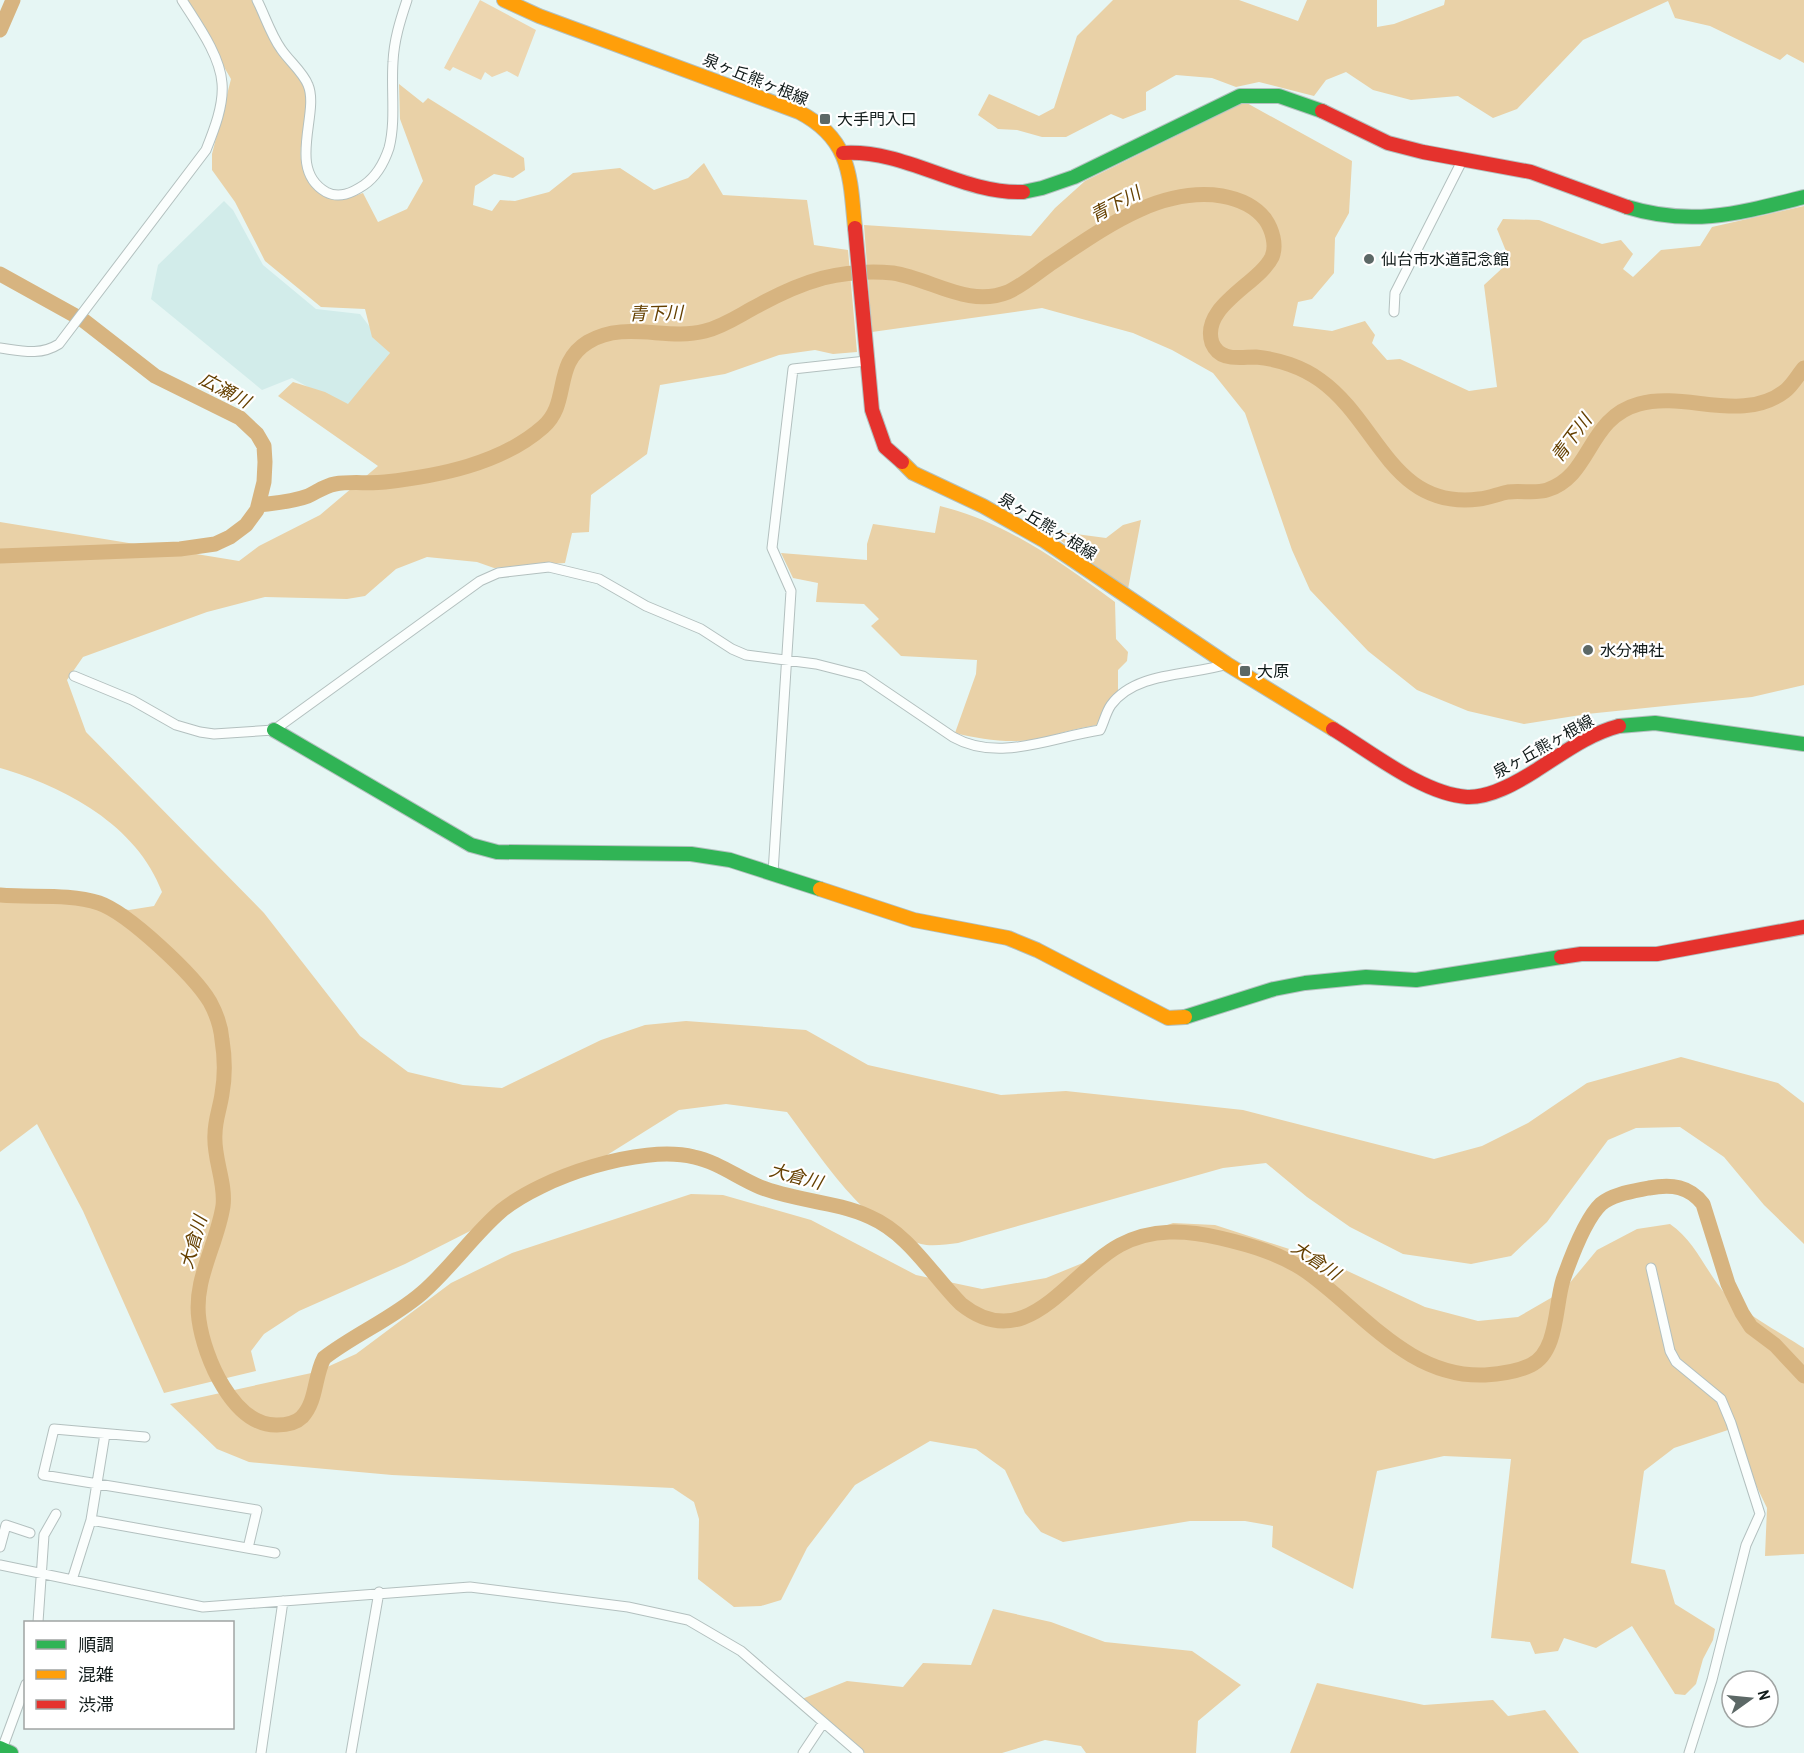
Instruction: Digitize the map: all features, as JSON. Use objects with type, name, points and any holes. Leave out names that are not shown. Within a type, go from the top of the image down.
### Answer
[{"type":"street","points":[[0,348],[32,353],[51,349],[73,328],[206,150],[217,119],[222,83],[214,58],[182,0]]},
{"type":"street","points":[[257,0],[279,47],[309,86],[311,99],[306,159],[310,174],[324,191],[335,195],[358,189],[368,182],[384,162],[392,125],[393,61],[397,30],[407,0]]},
{"type":"street","name":"泉ヶ丘熊ヶ根線","points":[[504,0],[539,16],[799,112],[816,122],[843,153],[850,175],[856,223],[866,361],[876,429],[885,447],[900,464],[1045,541],[1227,664],[1415,780],[1456,796],[1480,796],[1518,782],[1591,735],[1632,723],[1655,723],[1804,744]]},
{"type":"street","points":[[843,153],[865,152],[983,186],[1010,192],[1030,191],[1066,181],[1239,96],[1255,93],[1282,94],[1376,139],[1406,149],[1531,172],[1660,216],[1695,219],[1752,210],[1804,197]]},
{"type":"street","points":[[1394,312],[1395,293],[1463,159]]},
{"type":"street","points":[[773,873],[791,591],[772,548],[793,369],[866,361]]},
{"type":"street","points":[[74,676],[132,700],[176,725],[200,732],[214,734],[274,730],[463,592],[498,573],[525,568],[549,567],[599,579],[646,606],[701,629],[732,649],[746,655],[839,668],[863,676],[960,741],[968,745],[993,749],[1019,747],[1100,730],[1111,706],[1124,692],[1140,684],[1227,664]]},
{"type":"street","points":[[274,730],[411,813],[485,850],[690,854],[729,860],[914,920],[1008,938],[1037,950],[1158,1014],[1179,1019],[1286,986],[1397,975],[1416,980],[1581,954],[1657,954],[1804,927]]},
{"type":"street","points":[[1650,1268],[1670,1351],[1676,1362],[1720,1399],[1731,1422],[1760,1514],[1746,1545],[1712,1680],[1689,1753]]},
{"type":"street","points":[[145,1437],[54,1429],[43,1475],[256,1510],[248,1548]]},
{"type":"street","points":[[72,1580],[91,1520],[105,1434]]},
{"type":"street","points":[[38,1621],[44,1535],[56,1514]]},
{"type":"street","points":[[91,1520],[274,1553]]},
{"type":"street","points":[[0,1547],[6,1525],[30,1533]]},
{"type":"street","points":[[0,1565],[203,1607],[379,1592],[470,1587],[628,1607],[688,1620],[741,1651],[859,1753]]},
{"type":"street","points":[[351,1753],[379,1592]]},
{"type":"street","points":[[261,1753],[283,1601]]},
{"type":"street","points":[[4,1750],[24,1690]]},
{"type":"street","points":[[803,1753],[823,1723]]},
{"type":"shaded area","points":[[185,0],[253,0],[277,48],[303,84],[306,110],[301,151],[302,165],[307,178],[317,190],[329,198],[339,200],[363,193],[378,222],[407,209],[423,181],[400,119],[399,84],[423,103],[428,98],[524,158],[525,170],[513,178],[494,174],[475,186],[473,205],[492,211],[500,200],[515,201],[549,192],[573,173],[620,168],[654,190],[688,178],[704,163],[723,195],[807,200],[814,245],[848,250],[857,352],[833,354],[815,350],[779,355],[725,374],[660,385],[647,454],[591,495],[589,532],[572,533],[565,563],[494,568],[477,562],[427,557],[396,569],[365,596],[347,599],[265,597],[207,612],[83,657],[67,680],[86,732],[264,913],[360,1036],[408,1072],[463,1085],[502,1088],[601,1040],[645,1025],[686,1021],[806,1030],[868,1065],[1001,1095],[1066,1091],[1243,1110],[1434,1159],[1482,1146],[1528,1123],[1587,1083],[1681,1057],[1778,1083],[1804,1103],[1804,1244],[1764,1205],[1724,1157],[1680,1127],[1636,1128],[1608,1140],[1547,1222],[1511,1256],[1471,1264],[1403,1254],[1350,1227],[1307,1197],[1266,1163],[1223,1168],[958,1243],[925,1245],[901,1236],[863,1207],[830,1169],[787,1112],[726,1104],[679,1110],[572,1177],[478,1227],[405,1264],[299,1311],[264,1334],[251,1351],[256,1371],[164,1393],[83,1211],[37,1124],[0,1152],[0,888],[23,889],[129,910],[154,906],[162,892],[151,868],[117,828],[73,798],[25,776],[0,768],[0,522],[239,561],[259,546],[320,515],[378,466],[278,396],[293,382],[325,392],[348,404],[390,353],[372,337],[365,309],[321,307],[265,261],[235,202],[212,170],[212,154],[231,79]]},
{"type":"shaded area","points":[[480,0],[536,30],[518,77],[507,71],[492,77],[485,72],[481,80],[453,67],[450,71],[444,68]]},
{"type":"shaded area","points":[[1113,0],[1239,0],[1298,21],[1307,0],[1377,0],[1377,27],[1394,24],[1444,5],[1445,0],[1804,0],[1804,63],[1787,54],[1780,60],[1710,26],[1675,18],[1668,1],[1583,40],[1517,109],[1493,118],[1458,96],[1411,100],[1373,90],[1346,72],[1326,80],[1314,96],[1259,82],[1236,87],[1212,78],[1176,75],[1146,92],[1146,110],[1123,119],[1111,114],[1066,137],[1042,137],[1017,130],[998,129],[978,115],[989,94],[1039,116],[1054,108],[1077,36]]},
{"type":"shaded area","points":[[1245,102],[1352,161],[1349,213],[1335,238],[1334,273],[1312,299],[1298,302],[1293,326],[1332,331],[1365,321],[1375,335],[1372,343],[1387,360],[1400,359],[1469,391],[1497,387],[1484,285],[1510,261],[1497,229],[1503,219],[1539,220],[1602,244],[1621,240],[1633,254],[1623,269],[1633,277],[1661,250],[1700,246],[1712,227],[1804,206],[1804,685],[1752,697],[1587,714],[1524,724],[1468,711],[1417,690],[1368,651],[1310,590],[1292,550],[1245,413],[1213,373],[1172,350],[1133,333],[1042,308],[872,332],[864,225],[1031,236],[1055,208],[1085,181]]},
{"type":"shaded area","points":[[224,201],[233,210],[263,265],[316,309],[360,314],[395,360],[347,409],[292,378],[262,390],[151,299],[158,265]]},
{"type":"shaded area","points":[[940,506],[987,522],[1032,545],[1115,602],[1116,639],[1128,652],[1127,661],[1118,670],[1118,693],[1108,702],[1097,725],[1024,741],[989,739],[955,733],[976,674],[977,660],[901,656],[871,626],[879,619],[864,604],[816,602],[818,583],[793,578],[781,553],[867,560],[867,544],[873,524],[935,533]]},
{"type":"shaded area","points":[[1141,520],[1128,589],[1046,530],[1106,538],[1123,525]]},
{"type":"shaded area","points":[[691,1194],[723,1195],[811,1220],[916,1275],[982,1289],[1046,1278],[1095,1258],[1132,1238],[1173,1223],[1215,1225],[1326,1261],[1425,1307],[1478,1321],[1518,1317],[1563,1291],[1597,1250],[1637,1229],[1670,1224],[1687,1240],[1719,1287],[1733,1302],[1804,1348],[1804,1554],[1765,1556],[1767,1508],[1754,1481],[1737,1427],[1674,1448],[1644,1471],[1631,1563],[1665,1570],[1675,1604],[1715,1629],[1696,1684],[1685,1695],[1675,1694],[1632,1626],[1596,1648],[1564,1638],[1558,1651],[1535,1654],[1530,1642],[1491,1638],[1511,1459],[1444,1456],[1377,1471],[1353,1589],[1272,1547],[1273,1526],[1245,1521],[1190,1521],[1063,1542],[1041,1532],[1025,1513],[1005,1470],[976,1449],[930,1441],[855,1485],[807,1548],[781,1600],[761,1606],[734,1607],[698,1579],[699,1519],[694,1502],[673,1488],[392,1475],[249,1462],[217,1449],[170,1404],[316,1372],[356,1354],[451,1283],[512,1253]]},
{"type":"shaded area","points":[[993,1609],[1051,1622],[1105,1642],[1192,1651],[1241,1685],[1198,1721],[1196,1753],[1086,1753],[1081,1746],[1045,1740],[1002,1753],[865,1753],[802,1699],[847,1681],[903,1687],[923,1663],[971,1665]]},
{"type":"shaded area","points":[[1317,1683],[1424,1705],[1493,1700],[1508,1716],[1545,1710],[1579,1753],[1290,1753]]},
{"type":"waterway","name":"広瀬川","points":[[0,30],[13,0]]},
{"type":"waterway","name":"青下川","points":[[259,505],[302,498],[335,484],[385,482],[447,472],[489,459],[508,450],[543,427],[557,407],[565,372],[570,361],[588,342],[602,336],[631,331],[675,334],[705,331],[726,323],[798,286],[823,278],[849,274],[893,273],[964,295],[993,296],[1019,286],[1089,238],[1131,214],[1153,204],[1198,195],[1228,197],[1251,206],[1265,219],[1274,242],[1272,257],[1265,267],[1233,296],[1214,318],[1211,330],[1212,343],[1216,350],[1229,357],[1256,357],[1281,362],[1313,375],[1340,398],[1406,477],[1425,491],[1449,499],[1479,499],[1508,492],[1547,490],[1562,483],[1573,473],[1609,421],[1622,411],[1639,404],[1657,401],[1732,406],[1751,405],[1768,400],[1785,391],[1804,368]]},
{"type":"waterway","name":"広瀬川","points":[[0,274],[83,320],[155,376],[240,418],[257,434],[264,446],[265,462],[264,482],[257,510],[246,525],[230,537],[215,544],[180,549],[0,556]]},
{"type":"waterway","name":"大倉川","points":[[0,895],[75,898],[99,903],[111,909],[143,932],[175,961],[202,990],[212,1006],[221,1030],[224,1061],[223,1088],[215,1143],[223,1188],[223,1206],[199,1291],[199,1320],[207,1352],[223,1387],[247,1414],[261,1422],[284,1425],[302,1417],[313,1396],[324,1358],[422,1293],[490,1221],[519,1198],[541,1186],[593,1166],[620,1159],[672,1154],[703,1159],[773,1192],[857,1212],[884,1224],[908,1244],[961,1304],[985,1318],[1006,1321],[1027,1316],[1046,1305],[1101,1258],[1132,1239],[1157,1233],[1195,1233],[1243,1244],[1287,1260],[1328,1288],[1388,1340],[1410,1354],[1433,1366],[1458,1373],[1485,1375],[1509,1372],[1531,1365],[1540,1359],[1551,1339],[1560,1290],[1574,1251],[1584,1229],[1601,1204],[1617,1195],[1637,1190],[1665,1186],[1679,1188],[1692,1193],[1703,1204],[1728,1284],[1751,1327],[1775,1345],[1804,1376]]},
{"type":"traffic: fast","points":[[1023,192],[1074,177],[1240,96],[1279,96],[1322,111]]},
{"type":"traffic: fast","points":[[1627,207],[1673,216],[1716,216],[1804,197]]},
{"type":"traffic: fast","points":[[1619,726],[1655,723],[1804,744]]},
{"type":"traffic: fast","points":[[274,730],[471,845],[497,852],[691,854],[730,860],[820,889]]},
{"type":"traffic: fast","points":[[1185,1017],[1274,989],[1305,983],[1366,977],[1416,980],[1561,957]]},
{"type":"traffic: fast","points":[[0,1748],[11,1753]]},
{"type":"traffic: slow","points":[[504,0],[539,16],[799,112],[816,123],[829,134],[845,161],[855,228]]},
{"type":"traffic: slow","points":[[902,462],[913,473],[983,506],[1045,541],[1227,664],[1333,729]]},
{"type":"traffic: slow","points":[[820,889],[914,920],[1008,938],[1037,950],[1168,1018],[1185,1017]]},
{"type":"traffic: jam","points":[[1322,111],[1388,143],[1423,152],[1531,172],[1627,207]]},
{"type":"traffic: jam","points":[[843,153],[889,158],[978,186],[1000,191],[1023,192]]},
{"type":"traffic: jam","points":[[855,228],[872,410],[885,447],[902,462]]},
{"type":"traffic: jam","points":[[1333,729],[1415,780],[1450,794],[1476,797],[1502,789],[1528,776],[1586,739],[1619,726]]},
{"type":"traffic: jam","points":[[1561,957],[1581,954],[1657,954],[1804,927]]},
{"type":"place","name":"大手門入口","points":[[825,119]]},
{"type":"place","name":"仙台市水道記念館","points":[[1369,259]]},
{"type":"place","name":"水分神社","points":[[1588,650]]},
{"type":"place","name":"大原","points":[[1245,671]]}]
